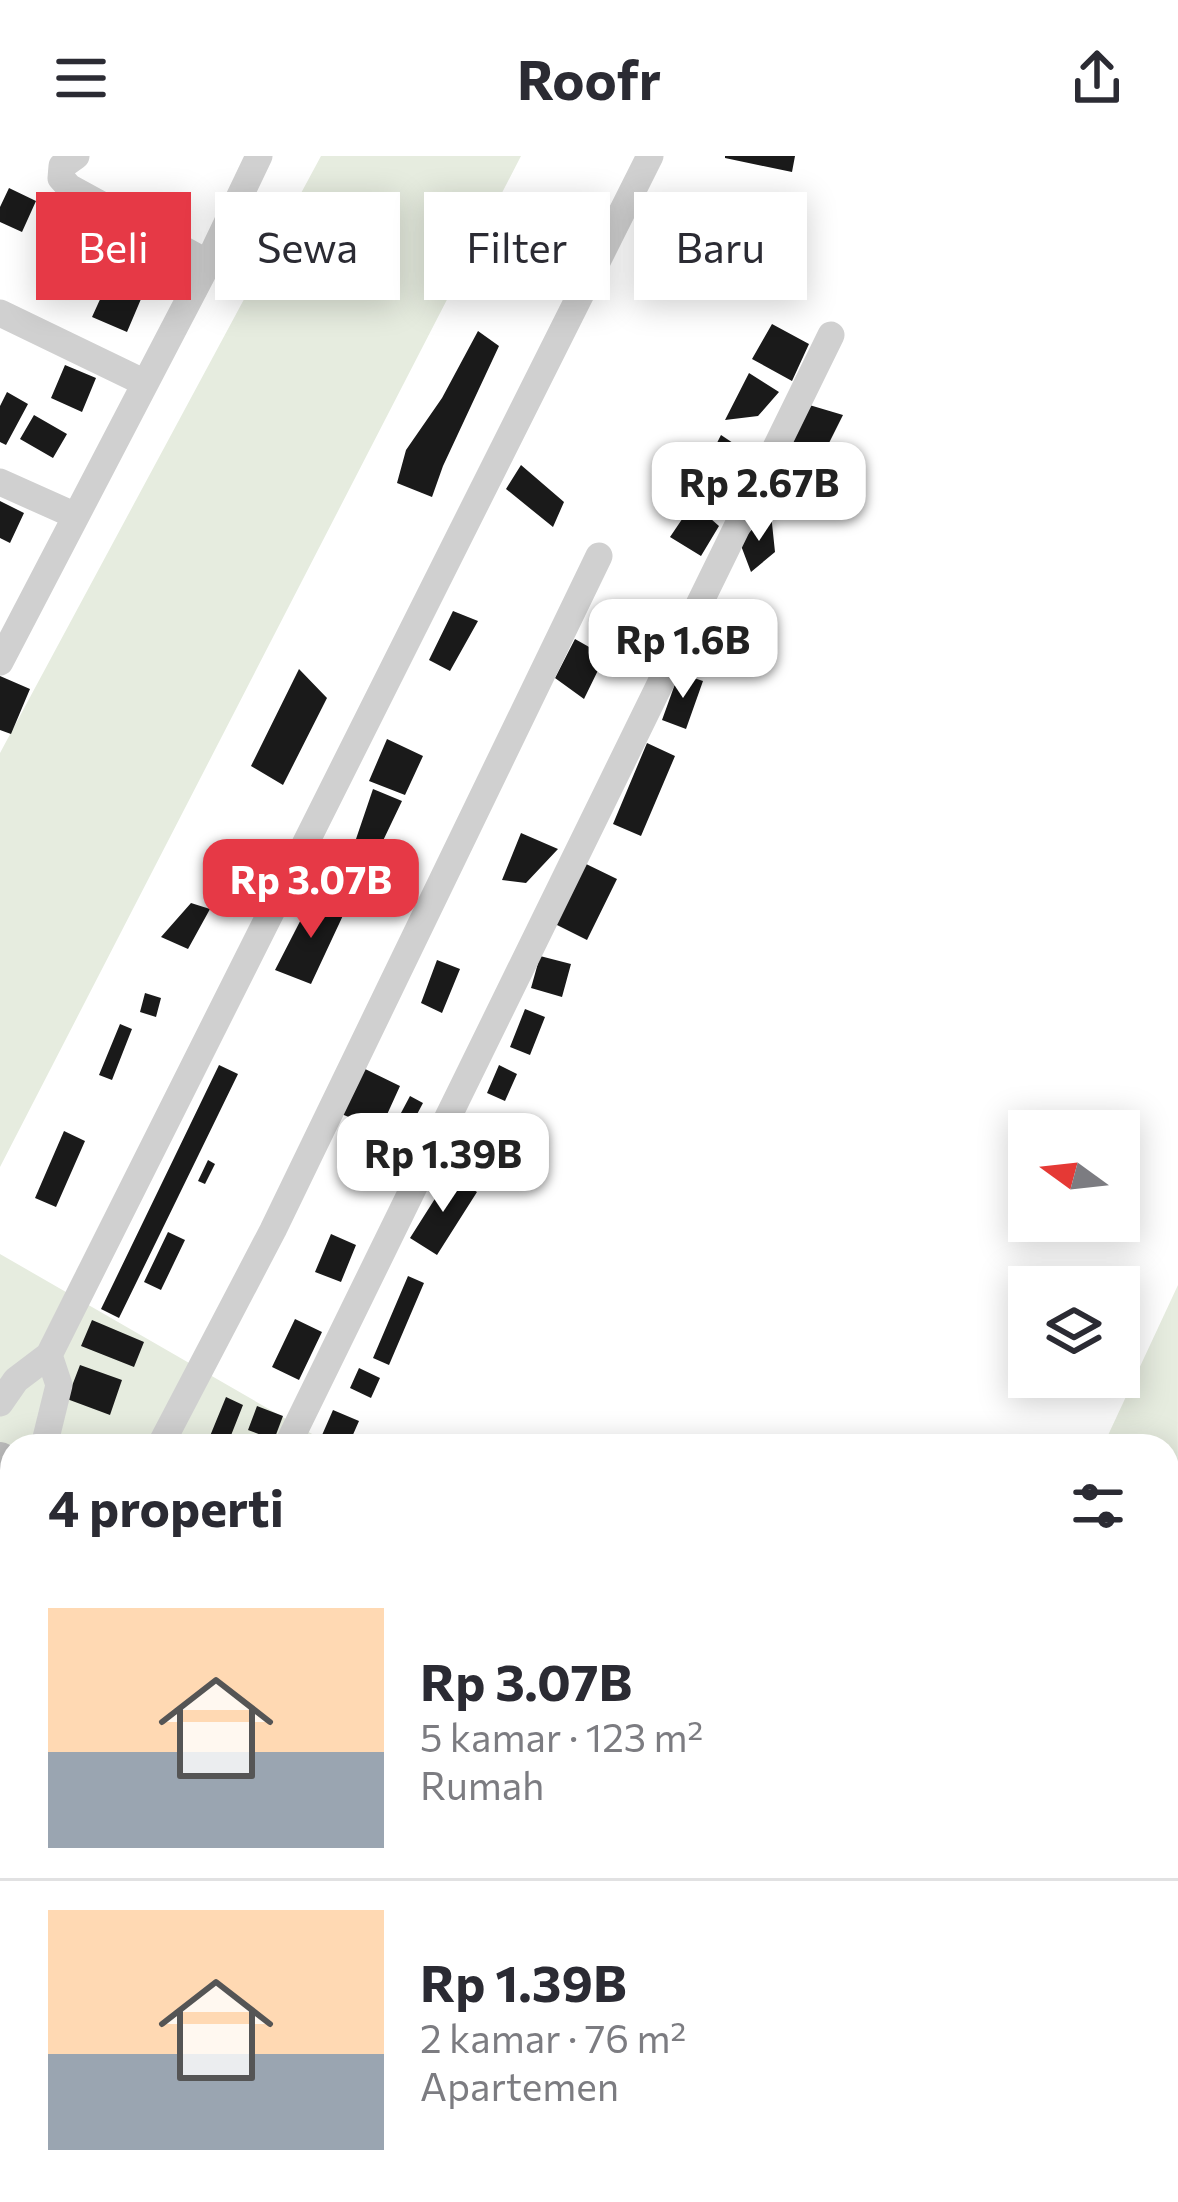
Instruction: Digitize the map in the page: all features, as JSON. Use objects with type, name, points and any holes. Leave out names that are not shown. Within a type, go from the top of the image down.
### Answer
[{"type":"street","points":[[76,156],[62,166],[61,178],[69,187],[208,263]]},
{"type":"street","points":[[0,662],[7,631],[76,516],[259,156]]},
{"type":"street","points":[[0,1403],[16,1381],[49,1355],[650,156]]},
{"type":"street","points":[[0,313],[145,383]]},
{"type":"street","points":[[293,1434],[831,335]]},
{"type":"street","points":[[0,482],[76,516]]},
{"type":"street","points":[[166,1434],[273,1230],[599,556]]},
{"type":"street","points":[[47,1434],[59,1385],[49,1355]]},
{"type":"shaded area","points":[[321,156],[521,156],[502,192],[424,192],[424,300],[447,300],[0,1167],[0,753],[244,300],[400,300],[400,192],[302,192]]},
{"type":"shaded area","points":[[0,1254],[312,1434],[0,1434]]},
{"type":"shaded area","points":[[1178,1285],[1178,1434],[1109,1434],[1125,1398],[1140,1398],[1140,1367]]},
{"type":"building","points":[[725,156],[795,156],[792,172]]},
{"type":"building","points":[[9,188],[36,201],[22,232],[0,222],[0,207]]},
{"type":"building","points":[[100,300],[141,300],[127,332],[92,317]]},
{"type":"building","points":[[772,324],[809,344],[792,381],[752,359]]},
{"type":"building","points":[[478,331],[499,346],[432,497],[397,483],[406,450],[442,398]]},
{"type":"building","points":[[65,365],[96,378],[82,412],[51,398]]},
{"type":"building","points":[[749,373],[779,392],[758,416],[725,420]]},
{"type":"building","points":[[7,392],[28,404],[6,445],[0,442],[0,406]]},
{"type":"building","points":[[806,404],[843,415],[814,473],[777,461]]},
{"type":"building","points":[[34,415],[67,434],[53,458],[20,439]]},
{"type":"building","points":[[721,435],[745,451],[734,491],[697,482]]},
{"type":"building","points":[[521,465],[564,502],[553,527],[506,489]]},
{"type":"building","points":[[0,501],[24,513],[10,543],[0,538]]},
{"type":"building","points":[[693,503],[719,526],[701,556],[670,537]]},
{"type":"building","points":[[771,514],[775,552],[751,572],[740,543]]},
{"type":"building","points":[[453,611],[478,621],[450,671],[429,660]]},
{"type":"building","points":[[697,615],[730,629],[715,667],[681,652]]},
{"type":"building","points":[[575,639],[605,656],[584,699],[555,678]]},
{"type":"building","points":[[299,669],[327,698],[283,785],[251,766]]},
{"type":"building","points":[[679,673],[703,681],[686,729],[662,720]]},
{"type":"building","points":[[0,676],[30,689],[11,734],[0,730]]},
{"type":"building","points":[[387,739],[423,756],[405,795],[369,781]]},
{"type":"building","points":[[647,743],[675,756],[641,836],[613,824]]},
{"type":"building","points":[[373,789],[402,801],[380,847],[356,839]]},
{"type":"building","points":[[521,833],[558,849],[526,883],[502,880]]},
{"type":"building","points":[[582,862],[617,879],[587,940],[553,923]]},
{"type":"building","points":[[312,898],[346,909],[311,984],[275,970]]},
{"type":"building","points":[[191,903],[210,909],[188,949],[161,937]]},
{"type":"building","points":[[540,956],[571,964],[562,997],[531,988]]},
{"type":"building","points":[[437,960],[460,969],[442,1013],[421,1003]]},
{"type":"building","points":[[145,993],[161,998],[156,1017],[140,1012]]},
{"type":"building","points":[[525,1009],[545,1017],[530,1055],[510,1047]]},
{"type":"building","points":[[120,1024],[132,1029],[112,1080],[99,1075]]},
{"type":"building","points":[[219,1065],[238,1074],[119,1318],[101,1309]]},
{"type":"building","points":[[499,1065],[517,1074],[505,1101],[487,1093]]},
{"type":"building","points":[[361,1067],[400,1086],[380,1130],[339,1113]]},
{"type":"building","points":[[410,1096],[423,1103],[406,1135],[393,1128]]},
{"type":"building","points":[[467,1119],[489,1127],[477,1157],[455,1149]]},
{"type":"building","points":[[64,1131],[85,1141],[56,1207],[35,1198]]},
{"type":"building","points":[[208,1160],[215,1164],[205,1184],[198,1181]]},
{"type":"building","points":[[450,1175],[477,1192],[437,1255],[410,1238]]},
{"type":"building","points":[[168,1232],[185,1240],[161,1290],[144,1282]]},
{"type":"building","points":[[331,1234],[356,1245],[341,1282],[315,1272]]},
{"type":"building","points":[[408,1276],[424,1283],[389,1365],[373,1358]]},
{"type":"building","points":[[295,1319],[322,1332],[299,1380],[272,1367]]},
{"type":"building","points":[[92,1320],[144,1342],[134,1367],[81,1346]]},
{"type":"building","points":[[80,1365],[122,1380],[110,1415],[67,1399]]},
{"type":"building","points":[[359,1368],[380,1378],[371,1398],[350,1388]]},
{"type":"building","points":[[226,1397],[243,1405],[232,1434],[211,1434]]},
{"type":"building","points":[[257,1406],[283,1416],[276,1434],[248,1430]]},
{"type":"building","points":[[333,1410],[359,1421],[353,1434],[322,1434]]}]
